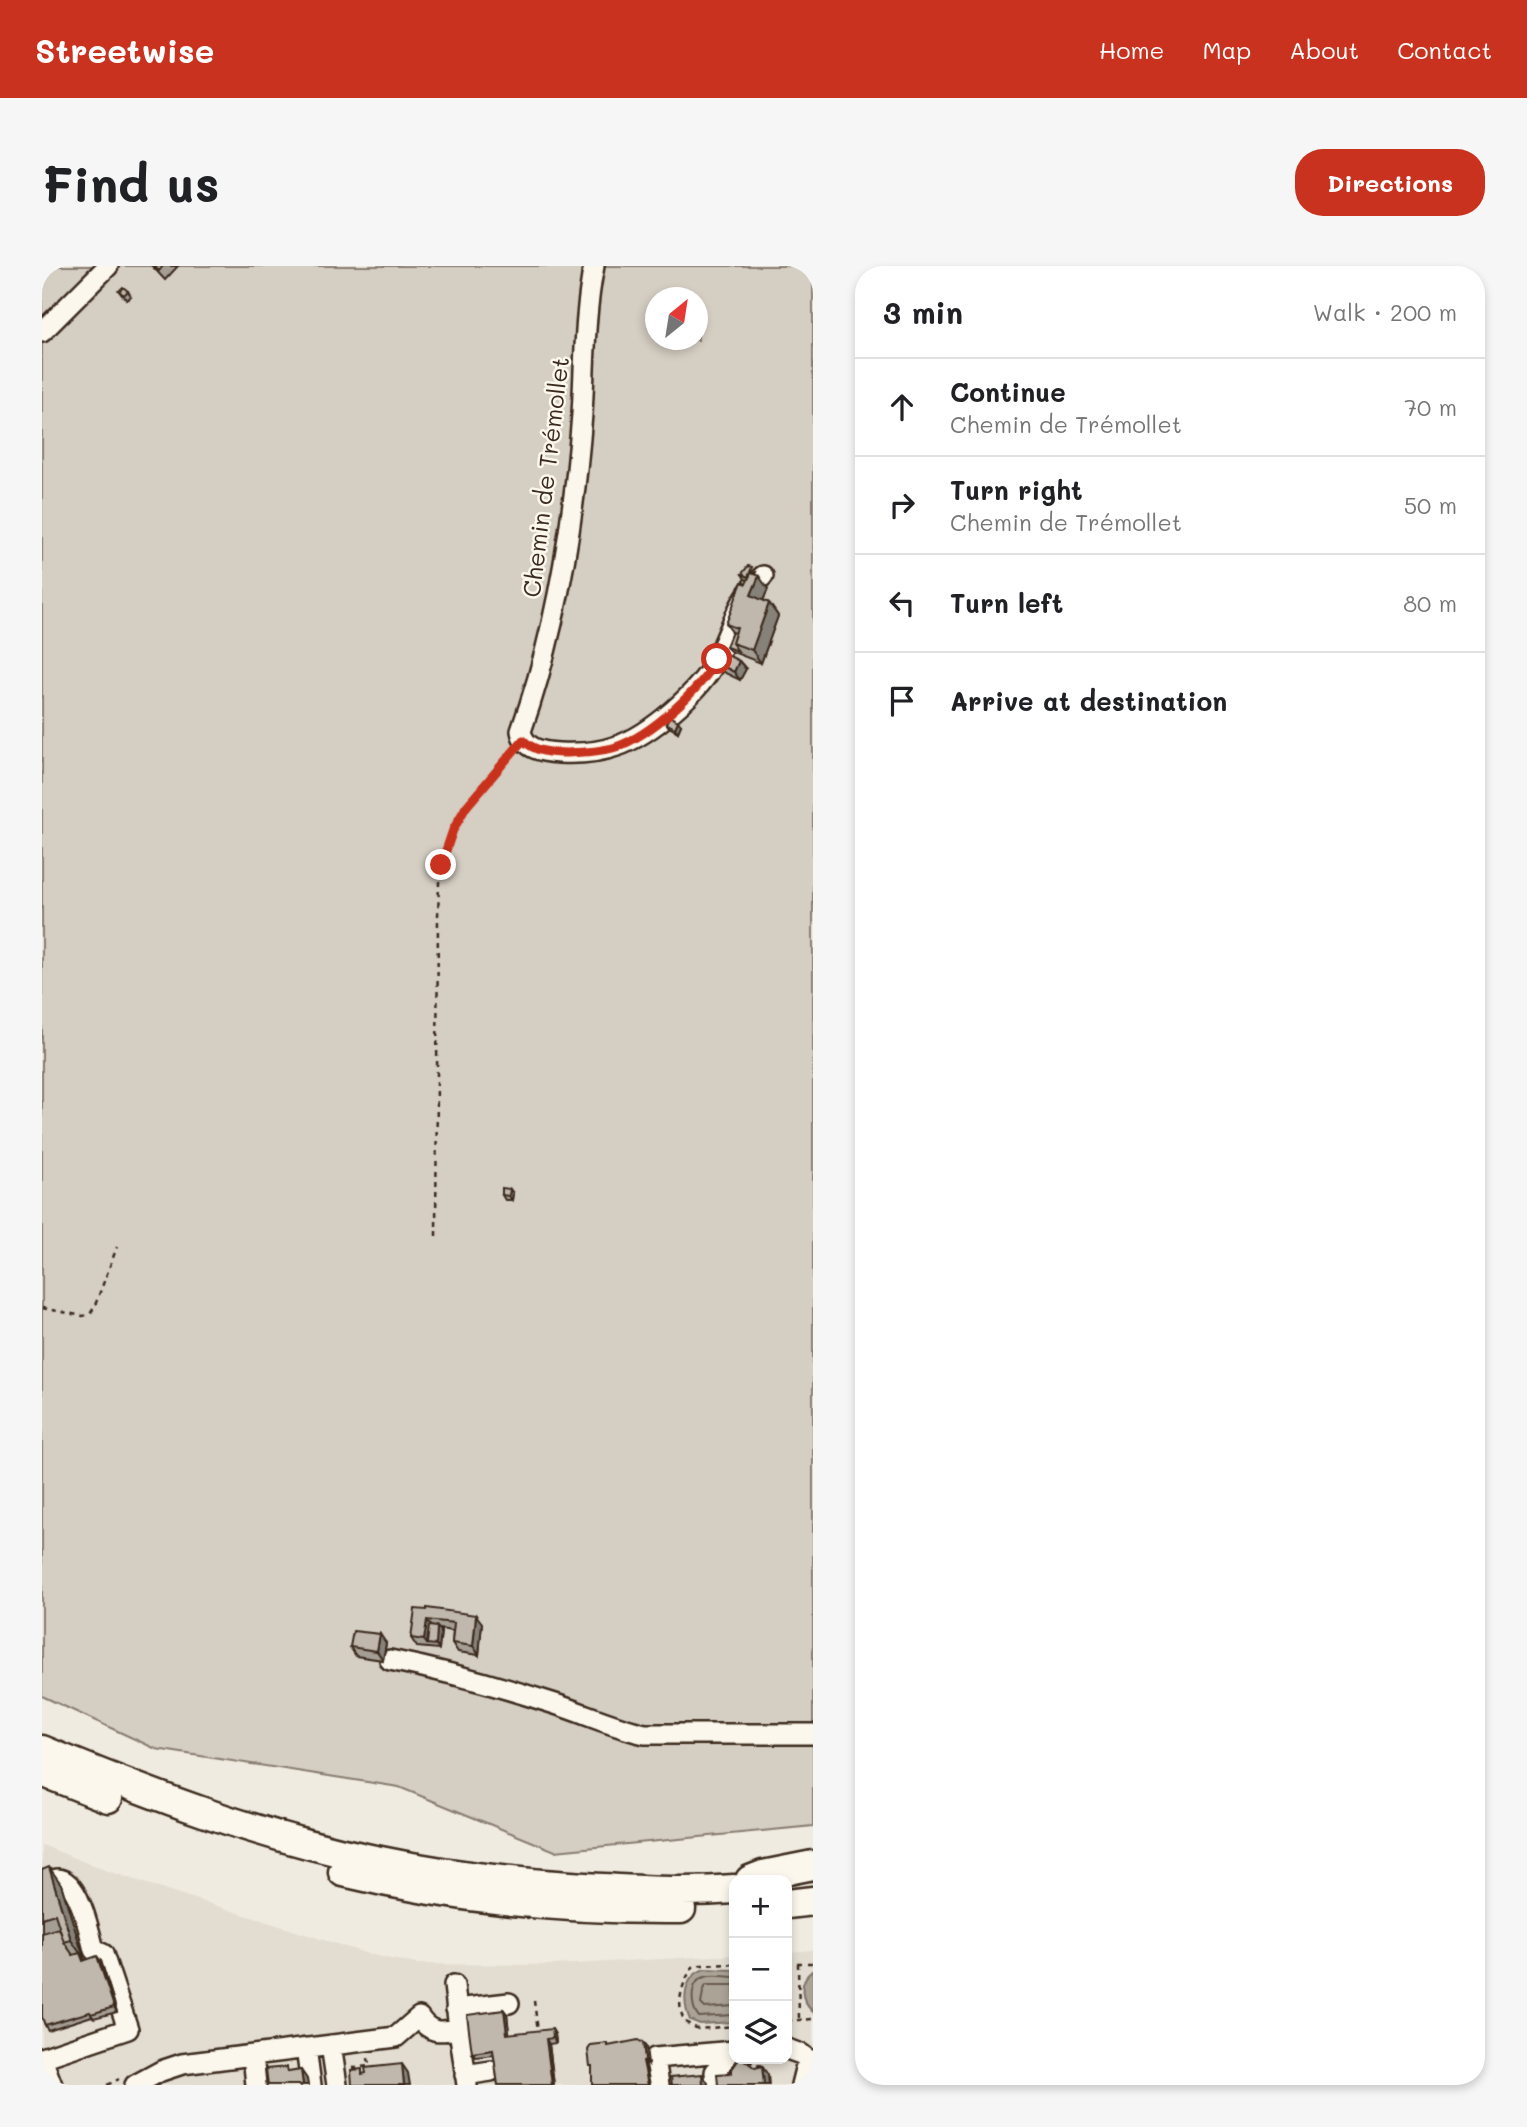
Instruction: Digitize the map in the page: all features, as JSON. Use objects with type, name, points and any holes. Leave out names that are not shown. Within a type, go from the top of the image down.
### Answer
[{"type":"highway","points":[[42,1750],[193,1809],[369,1859],[472,1877],[548,1885],[729,1891]]},
{"type":"highway","points":[[42,1772],[104,1797],[272,1854],[400,1886],[498,1900],[626,1909],[729,1892]]},
{"type":"highway","points":[[764,1875],[813,1865]]},
{"type":"highway","points":[[792,1884],[813,1882]]},
{"type":"highway","points":[[792,1903],[813,1901]]},
{"type":"highway","points":[[792,1916],[813,1916]]},
{"type":"street","points":[[42,332],[108,266]]},
{"type":"street","name":"Chemin de Trémollet","points":[[523,740],[521,731],[540,679],[566,554],[581,416],[588,294],[594,266]]},
{"type":"street","points":[[523,740],[539,750],[559,753],[587,752],[615,747],[648,730],[670,712],[708,672],[740,608],[754,584],[763,576]]},
{"type":"street","points":[[390,1660],[442,1671],[553,1703],[645,1734],[813,1734]]},
{"type":"street","points":[[42,1883],[63,1880],[80,1902],[94,1950],[103,1954],[128,2029],[42,2058],[52,2085]]},
{"type":"street","points":[[454,1985],[466,2080],[491,2071]]},
{"type":"street","points":[[456,2009],[509,2003]]},
{"type":"street","points":[[138,2084],[182,2064],[397,2037],[419,2017],[425,2025],[437,2032],[459,2029]]},
{"type":"street","points":[[331,2045],[336,2078]]},
{"type":"street","points":[[306,2048],[311,2085]]},
{"type":"street","points":[[792,2051],[811,2061],[801,2085]]},
{"type":"street","points":[[659,2085],[660,2053],[729,2055]]},
{"type":"street","points":[[253,2055],[256,2085]]},
{"type":"street","points":[[716,2085],[715,2072],[729,2061]]},
{"type":"path","points":[[436,1236],[438,915],[441,865],[453,830],[466,807],[523,740]]},
{"type":"path","points":[[42,1308],[83,1316],[90,1314],[117,1247]]},
{"type":"path","points":[[792,1963],[813,1963]]},
{"type":"path","points":[[798,1963],[799,2020]]},
{"type":"path","points":[[729,1964],[693,1967],[682,1984],[680,2009],[685,2022],[698,2029],[729,2026]]},
{"type":"path","points":[[534,2001],[538,2035]]},
{"type":"path","points":[[792,2021],[813,2019]]},
{"type":"path","points":[[367,2053],[369,2073]]},
{"type":"path","points":[[755,2073],[760,2066],[757,2064]]},
{"type":"path","points":[[336,2078],[369,2066]]},
{"type":"shaded area","points":[[42,266],[813,266],[813,1826],[555,1851],[399,1787],[156,1749],[42,1696]]},
{"type":"shaded area","points":[[42,1845],[107,1871],[368,1954],[416,1964],[553,1965],[729,1955],[729,2064],[792,2064],[792,1952],[813,1950],[813,2085],[42,2085]]},
{"type":"water","points":[[705,1969],[729,1970],[729,2022],[700,2024],[690,2020],[686,1990],[692,1977]]},
{"type":"water","points":[[813,1970],[813,2012],[805,2002],[802,1991],[808,1974]]},
{"type":"building","points":[[123,287],[128,291],[124,295],[119,291]]},
{"type":"building","points":[[748,566],[752,567],[748,577],[742,574]]},
{"type":"building","points":[[751,573],[759,576],[751,595],[769,603],[752,650],[732,643],[737,628],[726,624],[742,582],[746,584]]},
{"type":"building","points":[[732,632],[735,633],[732,643],[738,651],[726,647]]},
{"type":"building","points":[[720,651],[739,661],[734,672],[715,662]]},
{"type":"building","points":[[669,716],[678,721],[675,728],[666,723]]},
{"type":"building","points":[[502,1188],[510,1189],[509,1196],[502,1195]]},
{"type":"building","points":[[427,1608],[476,1615],[473,1646],[452,1643],[454,1623],[427,1620],[424,1640],[411,1638],[415,1609]]},
{"type":"building","points":[[429,1626],[437,1627],[436,1645],[427,1644]]},
{"type":"building","points":[[353,1631],[380,1634],[377,1651],[350,1647]]},
{"type":"building","points":[[49,1867],[71,1940],[64,1942],[55,1914],[42,1918],[42,1870]]},
{"type":"building","points":[[59,1928],[73,1955],[80,1953],[83,1961],[97,1956],[114,2007],[45,2025],[42,2017],[42,1933]]},
{"type":"building","points":[[504,2010],[507,2034],[552,2029],[553,2038],[546,2039],[552,2085],[498,2085],[493,2050],[472,2053],[467,2015]]},
{"type":"building","points":[[638,2040],[643,2043],[643,2061],[648,2085],[592,2085],[592,2066],[588,2050],[591,2045],[608,2043],[608,2046]]},
{"type":"building","points":[[402,2064],[404,2085],[352,2085],[351,2070],[362,2069],[362,2074],[366,2073],[365,2068]]},
{"type":"building","points":[[736,2064],[750,2064],[755,2068],[762,2066],[764,2085],[718,2085],[717,2074],[732,2073]]},
{"type":"building","points":[[287,2067],[288,2072],[301,2070],[303,2085],[268,2085],[266,2069]]},
{"type":"building","points":[[702,2074],[703,2085],[672,2085],[671,2077]]},
{"type":"route","points":[[441,865],[453,830],[466,807],[523,740],[539,750],[559,753],[615,747],[634,739],[670,712],[717,659]]}]
